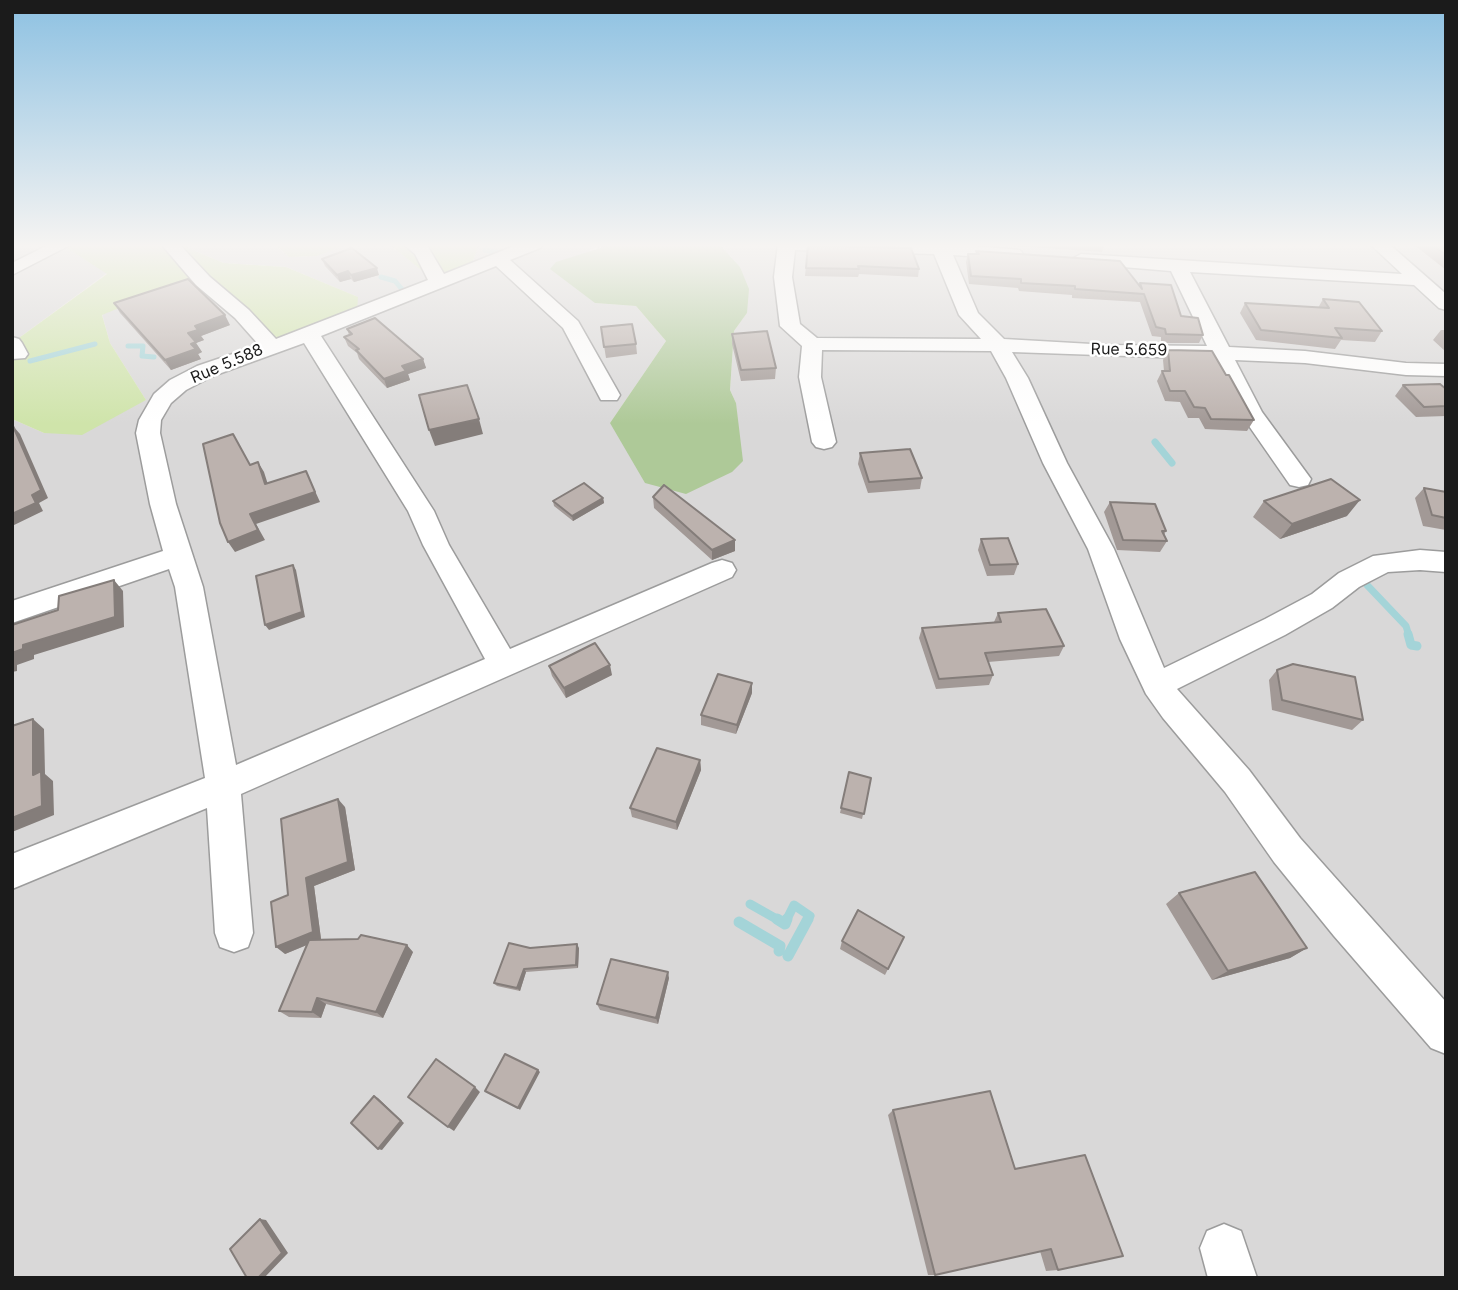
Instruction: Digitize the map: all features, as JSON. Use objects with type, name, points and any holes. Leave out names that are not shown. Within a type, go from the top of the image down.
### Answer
[{"type":"street","points":[[228,304],[242,314],[271,346]]},
{"type":"street","name":"Rue 5.588","points":[[178,556],[163,504],[148,433],[150,420],[162,399],[205,370],[309,334],[384,304]]},
{"type":"street","points":[[548,304],[571,325],[609,396]]},
{"type":"street","points":[[787,304],[790,326],[812,344],[810,377],[824,442]]},
{"type":"street","points":[[965,304],[970,315],[998,345],[1101,549],[1135,639],[1157,684],[1174,709],[1237,781],[1304,871],[1446,1033]]},
{"type":"street","points":[[1196,304],[1251,414],[1299,479]]},
{"type":"street","points":[[309,334],[421,510],[436,545],[503,664]]},
{"type":"street","name":"Rue 5.659","points":[[812,344],[998,345],[1305,357],[1406,369],[1446,370]]},
{"type":"street","points":[[12,612],[178,556],[189,587],[223,786],[234,933]]},
{"type":"street","points":[[1157,684],[1275,627],[1322,601],[1349,580],[1383,563],[1420,560],[1446,562]]},
{"type":"street","points":[[12,872],[223,786],[722,570]]},
{"type":"shaded area","points":[[12,304],[65,304],[12,343]]},
{"type":"shaded area","points":[[127,304],[230,304],[236,313],[303,304],[636,306],[666,341],[610,423],[736,403],[730,390],[734,331],[747,313],[746,304],[1446,304],[1446,1278],[12,1278],[12,419],[44,433],[146,400],[110,343],[102,314]]},
{"type":"green space","points":[[65,304],[128,304],[102,315],[110,343],[146,400],[82,435],[44,433],[12,419],[12,343]]},
{"type":"green space","points":[[230,304],[357,304],[357,311],[287,339],[256,333]]},
{"type":"green space","points":[[611,304],[748,304],[747,313],[734,331],[730,390],[736,403],[743,461],[732,472],[686,494],[645,483],[610,423],[666,341],[636,306]]},
{"type":"building","points":[[115,304],[214,304],[225,315],[195,326],[198,330],[188,333],[196,342],[191,344],[196,349],[165,360]]},
{"type":"building","points":[[1148,304],[1177,304],[1181,316],[1198,318],[1203,335],[1166,334],[1165,329],[1156,327]]},
{"type":"building","points":[[1246,304],[1265,304],[1329,308],[1326,304],[1361,304],[1382,331],[1335,328],[1342,338],[1261,330]]},
{"type":"building","points":[[375,318],[423,359],[402,366],[406,371],[384,379],[356,350],[359,349],[344,337],[352,334],[347,329]]},
{"type":"building","points":[[632,324],[636,344],[604,347],[601,327]]},
{"type":"building","points":[[767,331],[776,368],[741,370],[732,334]]},
{"type":"building","points":[[1168,350],[1212,351],[1254,420],[1211,419],[1205,408],[1194,407],[1185,391],[1170,391],[1162,371],[1170,371]]},
{"type":"building","points":[[1440,384],[1446,389],[1446,406],[1424,407],[1403,385]]},
{"type":"building","points":[[467,385],[479,419],[429,430],[419,395]]},
{"type":"building","points":[[12,427],[41,490],[32,495],[36,503],[12,514]]},
{"type":"building","points":[[233,434],[250,465],[258,462],[265,484],[306,471],[315,492],[250,514],[258,530],[228,542],[220,523],[203,444]]},
{"type":"building","points":[[910,449],[922,478],[869,482],[860,453]]},
{"type":"building","points":[[1331,479],[1360,500],[1292,524],[1264,501]]},
{"type":"building","points":[[584,483],[603,498],[572,516],[553,501]]},
{"type":"building","points":[[664,485],[735,540],[712,550],[653,497]]},
{"type":"building","points":[[1424,488],[1446,492],[1446,518],[1432,515]]},
{"type":"building","points":[[1110,502],[1155,504],[1166,531],[1162,531],[1167,541],[1123,540]]},
{"type":"building","points":[[1008,538],[1018,564],[990,565],[981,539]]},
{"type":"building","points":[[293,565],[302,612],[265,625],[256,576]]},
{"type":"building","points":[[114,580],[115,617],[23,645],[23,649],[12,653],[12,625],[58,610],[59,596]]},
{"type":"building","points":[[1046,609],[1064,646],[985,653],[993,675],[939,679],[922,628],[1001,622],[998,613]]},
{"type":"building","points":[[595,643],[610,665],[564,688],[549,666]]},
{"type":"building","points":[[1293,664],[1355,677],[1363,720],[1282,700],[1277,670]]},
{"type":"building","points":[[718,674],[752,683],[737,725],[701,715]]},
{"type":"building","points":[[33,719],[33,775],[41,771],[42,806],[12,818],[12,726]]},
{"type":"building","points":[[657,748],[700,760],[676,822],[630,808]]},
{"type":"building","points":[[849,772],[871,778],[864,814],[841,808]]},
{"type":"building","points":[[338,799],[348,862],[306,878],[313,932],[276,947],[271,902],[288,895],[281,819]]},
{"type":"building","points":[[1255,872],[1307,948],[1228,971],[1179,893]]},
{"type":"building","points":[[858,910],[904,937],[888,969],[842,941]]},
{"type":"building","points":[[361,935],[407,945],[376,1012],[317,998],[312,1012],[279,1011],[309,940],[358,939]]},
{"type":"building","points":[[509,943],[530,948],[577,944],[576,965],[524,969],[517,988],[494,983]]},
{"type":"building","points":[[611,959],[668,972],[656,1018],[597,1004]]},
{"type":"building","points":[[505,1054],[538,1070],[518,1108],[485,1091]]},
{"type":"building","points":[[436,1059],[475,1087],[448,1127],[408,1097]]},
{"type":"building","points":[[990,1091],[1015,1169],[1085,1155],[1123,1256],[1058,1270],[1051,1249],[935,1275],[893,1110]]},
{"type":"building","points":[[374,1096],[401,1121],[378,1149],[351,1123]]},
{"type":"building","points":[[260,1219],[282,1253],[258,1278],[247,1278],[230,1249]]},
{"type":"waterway","points":[[30,361],[95,344]]},
{"type":"waterway","points":[[128,346],[143,346],[142,356],[154,357]]},
{"type":"waterway","points":[[1155,442],[1172,463]]},
{"type":"waterway","points":[[1367,585],[1406,626],[1409,636]]},
{"type":"waterway","points":[[1408,634],[1411,645],[1417,646]]},
{"type":"waterway","points":[[750,904],[780,921]]},
{"type":"waterway","points":[[787,919],[794,905],[810,916],[807,921]]},
{"type":"waterway","points":[[777,919],[785,924],[787,919]]},
{"type":"waterway","points":[[788,956],[808,919]]},
{"type":"waterway","points":[[739,922],[780,946],[779,951]]}]
